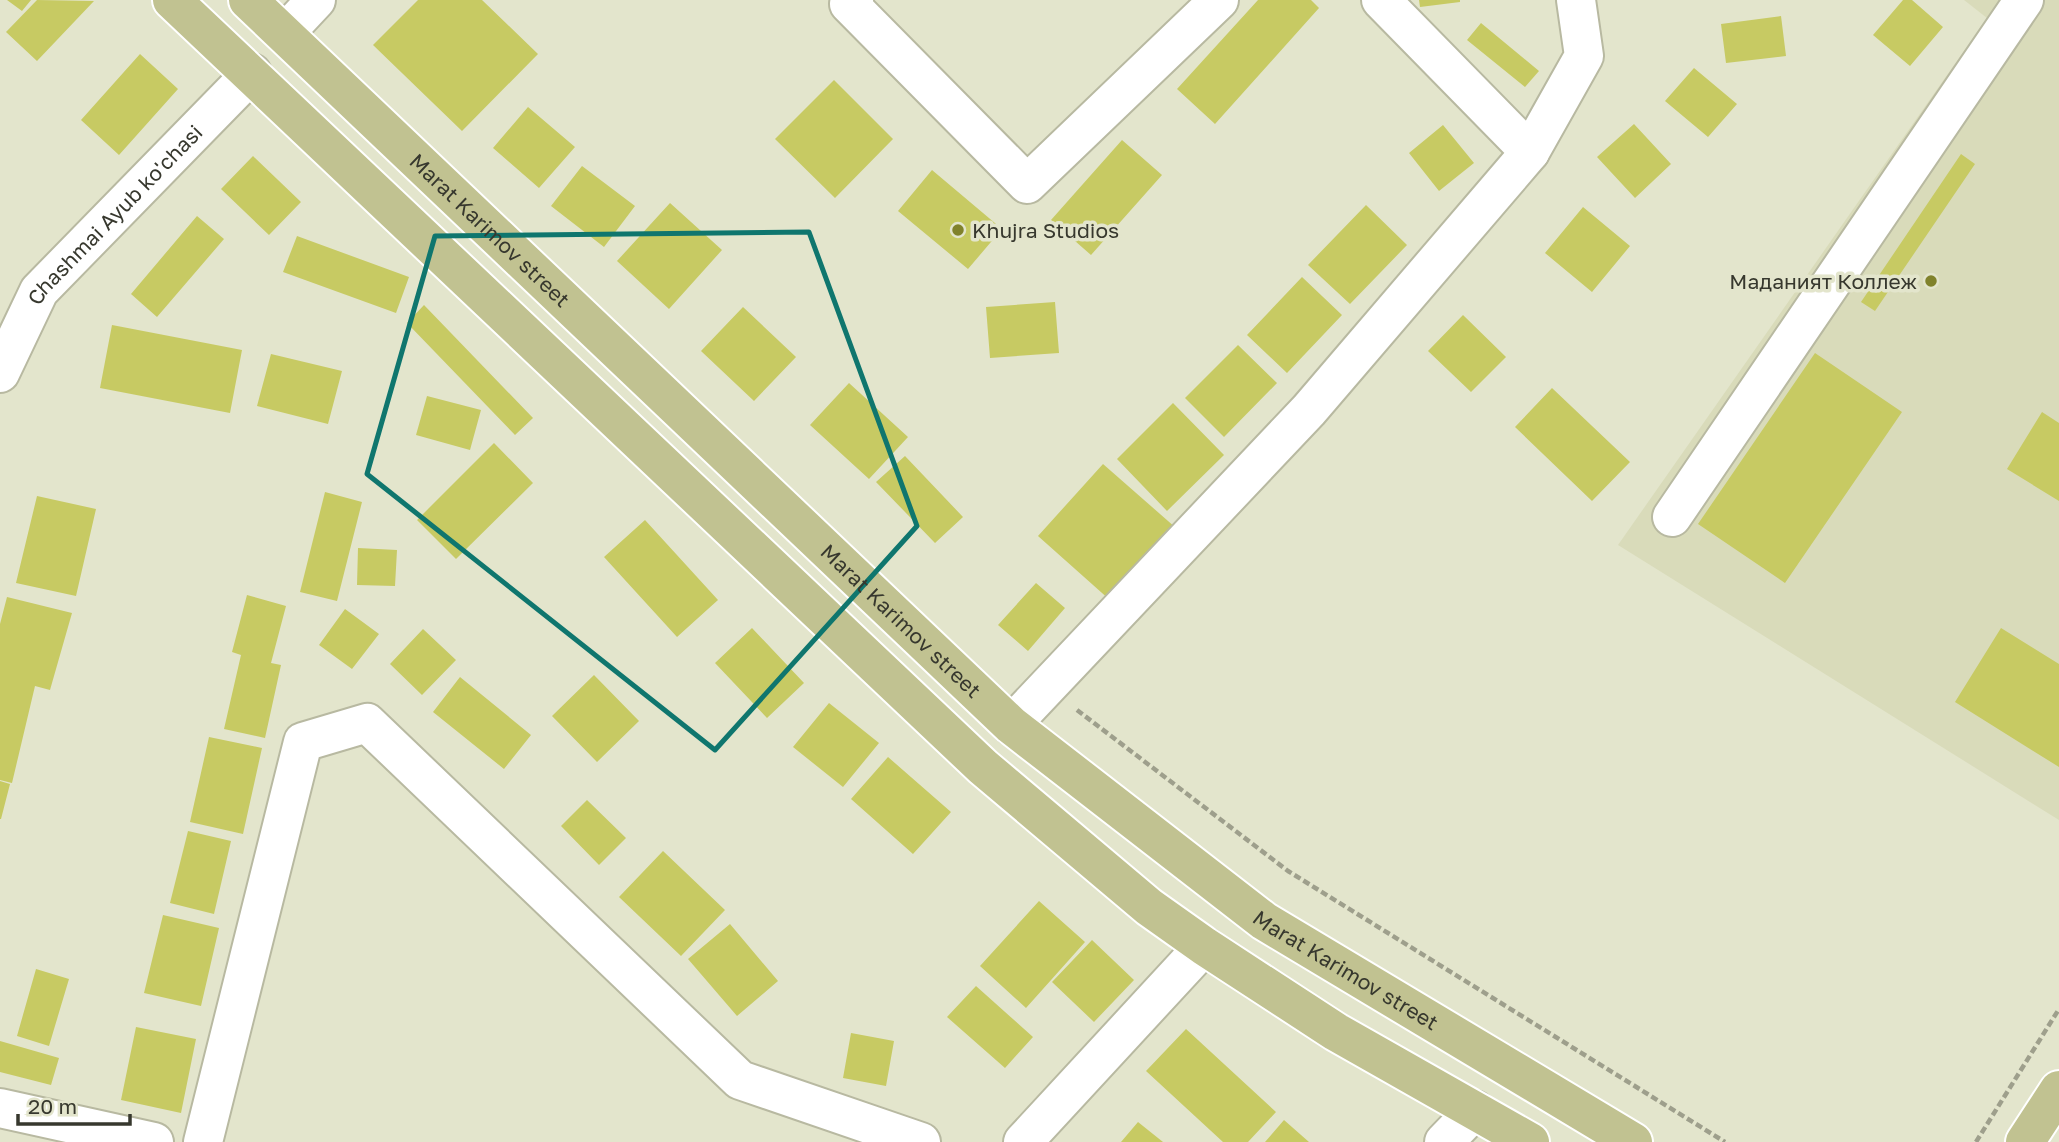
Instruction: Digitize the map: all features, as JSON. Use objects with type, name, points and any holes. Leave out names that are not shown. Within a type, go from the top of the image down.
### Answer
[{"type":"main road","points":[[172,0],[983,766],[1149,907],[1203,946],[1336,1032],[1530,1142]]},
{"type":"main road","name":"Marat Karimov street","points":[[248,0],[285,32],[1011,725],[1264,921],[1633,1142]]},
{"type":"main road","points":[[2025,1142],[2059,1090]]},
{"type":"street","points":[[285,32],[316,0]]},
{"type":"street","points":[[854,0],[849,4],[1027,184],[1219,0]]},
{"type":"street","points":[[1381,0],[1530,152]]},
{"type":"street","points":[[1011,725],[1309,410],[1530,152],[1584,56],[1576,0]]},
{"type":"street","points":[[1672,517],[2024,0]]},
{"type":"street","name":"Chashmai Ayub ko'chasi","points":[[0,373],[39,291],[252,73]]},
{"type":"street","points":[[203,1142],[303,741],[367,723],[740,1080],[921,1142]]},
{"type":"street","points":[[1023,1142],[1203,946]]},
{"type":"street","points":[[0,1108],[154,1142]]},
{"type":"street","points":[[1444,1142],[1475,1110]]},
{"type":"path","points":[[1075,709],[1288,871],[1725,1142]]},
{"type":"path","points":[[1976,1142],[2059,1009]]},
{"type":"highlighted area","points":[[809,232],[917,526],[715,750],[367,474],[435,236]]},
{"type":"shaded area","name":"Маданият Коллеж","points":[[1964,0],[2059,0],[2059,820],[1618,545],[1987,18]]},
{"type":"building","points":[[7,0],[31,0],[22,11]]},
{"type":"building","points":[[37,0],[94,1],[37,61],[6,32]]},
{"type":"building","points":[[418,0],[482,0],[538,54],[462,131],[373,45]]},
{"type":"building","points":[[1258,0],[1311,0],[1319,8],[1215,124],[1177,89]]},
{"type":"building","points":[[1419,0],[1460,0],[1460,2],[1420,7]]},
{"type":"building","points":[[1903,0],[1912,0],[1943,27],[1910,66],[1873,35]]},
{"type":"building","points":[[1781,16],[1786,56],[1726,63],[1721,24]]},
{"type":"building","points":[[1481,23],[1539,71],[1525,87],[1467,40]]},
{"type":"building","points":[[140,54],[178,89],[119,155],[81,120]]},
{"type":"building","points":[[1694,68],[1737,104],[1708,137],[1665,101]]},
{"type":"building","points":[[834,80],[893,139],[835,198],[775,139]]},
{"type":"building","points":[[528,107],[575,147],[539,188],[493,148]]},
{"type":"building","points":[[1634,124],[1671,164],[1635,198],[1597,157]]},
{"type":"building","points":[[1443,125],[1474,163],[1439,191],[1409,153]]},
{"type":"building","points":[[1122,140],[1162,175],[1091,255],[1051,220]]},
{"type":"building","points":[[1961,154],[1975,164],[1875,311],[1861,302]]},
{"type":"building","points":[[253,156],[301,202],[269,235],[221,189]]},
{"type":"building","points":[[582,166],[635,206],[604,247],[551,206]]},
{"type":"building","points":[[932,170],[1002,229],[968,269],[898,211]]},
{"type":"building","points":[[670,203],[722,250],[669,309],[617,261]]},
{"type":"building","points":[[1366,205],[1407,245],[1350,304],[1308,265]]},
{"type":"building","points":[[1583,207],[1630,246],[1592,292],[1545,253]]},
{"type":"building","points":[[197,216],[224,239],[157,317],[131,294]]},
{"type":"building","points":[[297,236],[409,277],[396,313],[283,272]]},
{"type":"building","points":[[1302,277],[1342,315],[1287,373],[1247,335]]},
{"type":"building","points":[[1055,302],[1059,353],[990,358],[986,307]]},
{"type":"building","points":[[424,305],[533,418],[515,435],[407,323]]},
{"type":"building","points":[[743,307],[796,357],[754,401],[701,351]]},
{"type":"building","points":[[1463,315],[1506,357],[1471,392],[1428,351]]},
{"type":"building","points":[[112,325],[242,350],[230,413],[100,388]]},
{"type":"building","points":[[1238,345],[1277,383],[1224,437],[1185,398]]},
{"type":"building","points":[[1815,353],[1902,412],[1785,583],[1698,524]]},
{"type":"building","points":[[271,354],[342,371],[328,424],[257,406]]},
{"type":"building","points":[[849,383],[908,437],[869,479],[810,425]]},
{"type":"building","points":[[1552,388],[1630,462],[1592,501],[1515,427]]},
{"type":"building","points":[[427,396],[481,410],[470,450],[416,435]]},
{"type":"building","points":[[1173,403],[1224,455],[1167,511],[1117,459]]},
{"type":"building","points":[[2042,412],[2059,423],[2059,501],[2007,469]]},
{"type":"building","points":[[494,443],[533,483],[456,559],[417,520]]},
{"type":"building","points":[[905,456],[963,517],[935,543],[876,482]]},
{"type":"building","points":[[1103,464],[1176,528],[1111,601],[1038,536]]},
{"type":"building","points":[[325,492],[362,502],[337,601],[300,592]]},
{"type":"building","points":[[37,496],[96,509],[76,596],[16,583]]},
{"type":"building","points":[[645,520],[718,600],[677,637],[604,557]]},
{"type":"building","points":[[358,548],[397,550],[395,586],[357,585]]},
{"type":"building","points":[[1036,583],[1065,608],[1028,651],[998,625]]},
{"type":"building","points":[[247,595],[286,606],[271,663],[281,665],[265,738],[224,729],[241,655],[232,652]]},
{"type":"building","points":[[7,597],[72,613],[50,690],[35,686],[12,783],[0,780],[0,624]]},
{"type":"building","points":[[345,609],[379,634],[352,669],[319,645]]},
{"type":"building","points":[[752,628],[804,683],[767,718],[715,663]]},
{"type":"building","points":[[2001,628],[2059,664],[2059,767],[1955,702]]},
{"type":"building","points":[[423,629],[456,660],[422,695],[390,664]]},
{"type":"building","points":[[594,675],[639,721],[597,762],[552,716]]},
{"type":"building","points":[[460,677],[531,735],[504,769],[433,712]]},
{"type":"building","points":[[829,703],[879,743],[843,787],[793,747]]},
{"type":"building","points":[[209,737],[262,748],[243,834],[190,822]]},
{"type":"building","points":[[888,757],[951,812],[913,854],[851,799]]},
{"type":"building","points":[[0,781],[10,784],[1,819],[0,819]]},
{"type":"building","points":[[587,800],[626,838],[599,865],[561,826]]},
{"type":"building","points":[[188,831],[231,841],[214,914],[170,903]]},
{"type":"building","points":[[663,851],[725,910],[681,956],[619,897]]},
{"type":"building","points":[[1039,901],[1085,942],[1026,1008],[980,966]]},
{"type":"building","points":[[163,915],[219,928],[201,1006],[144,993]]},
{"type":"building","points":[[730,924],[778,981],[737,1016],[688,959]]},
{"type":"building","points":[[1092,940],[1134,980],[1094,1022],[1052,982]]},
{"type":"building","points":[[36,969],[69,979],[49,1046],[17,1036]]},
{"type":"building","points":[[976,986],[1033,1037],[1005,1068],[947,1017]]},
{"type":"building","points":[[136,1027],[196,1039],[181,1113],[121,1100]]},
{"type":"building","points":[[1186,1029],[1276,1112],[1248,1142],[1223,1142],[1146,1071]]},
{"type":"building","points":[[851,1033],[894,1041],[886,1086],[843,1078]]},
{"type":"building","points":[[0,1041],[59,1058],[51,1085],[0,1072]]},
{"type":"building","points":[[1284,1120],[1309,1142],[1265,1142]]},
{"type":"building","points":[[1138,1122],[1163,1142],[1121,1142]]},
{"type":"place","name":"Khujra Studios","points":[[958,230]]},
{"type":"place","name":"Маданият Коллеж","points":[[1931,281]]}]
